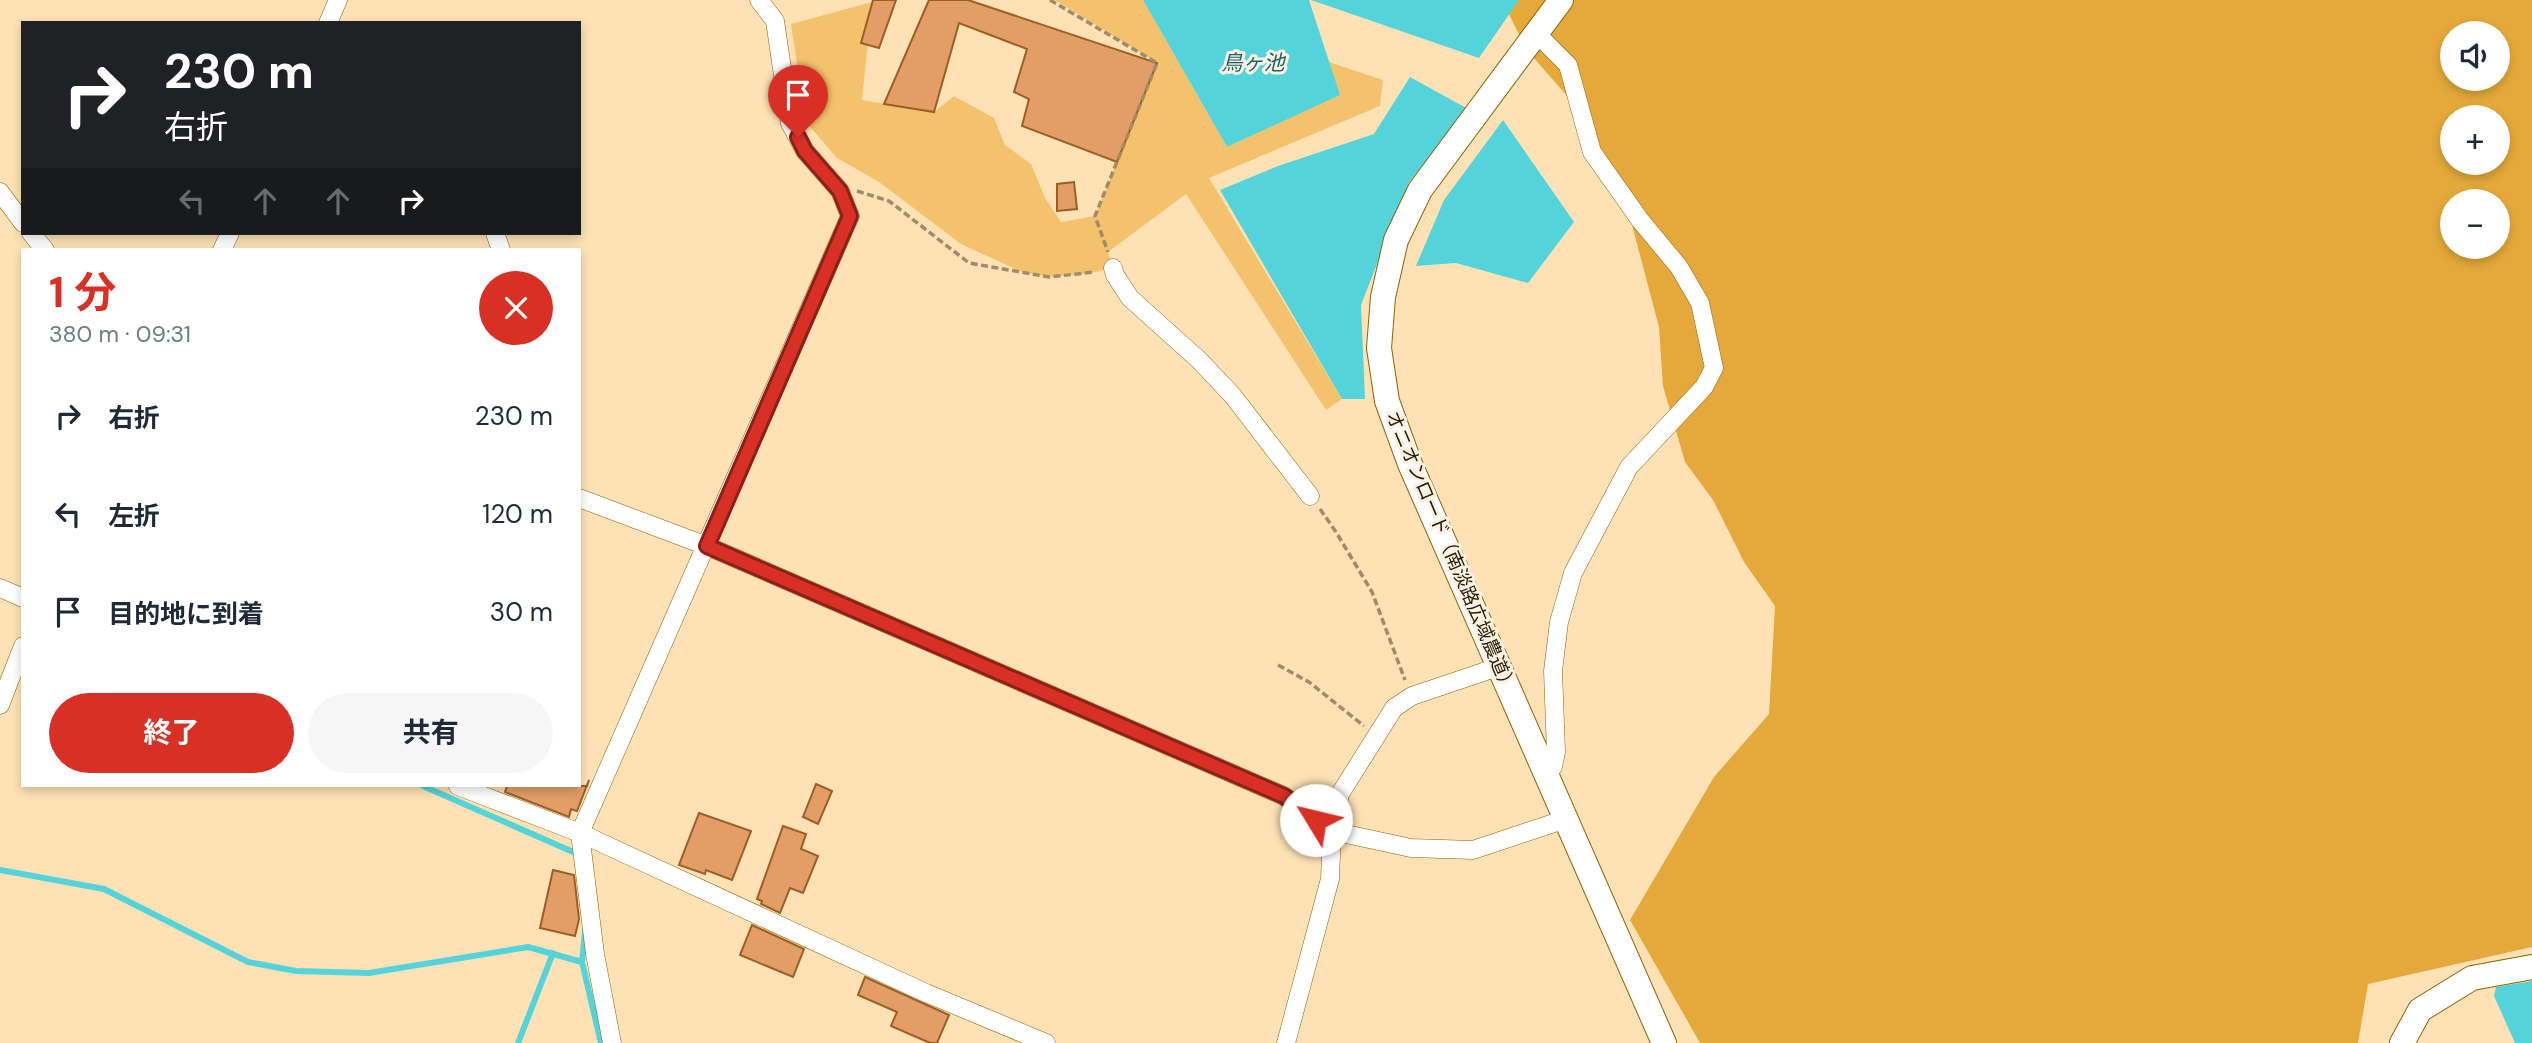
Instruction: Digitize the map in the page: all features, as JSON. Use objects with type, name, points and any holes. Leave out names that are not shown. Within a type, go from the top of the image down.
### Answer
[{"type":"street","points":[[329,21],[338,0]]},
{"type":"street","points":[[612,1043],[596,954],[580,833],[850,216],[840,191],[805,151],[790,123],[775,21],[759,0]]},
{"type":"street","name":"オニオンロード（南淡路広域農道）","points":[[1561,0],[1420,190],[1396,240],[1383,297],[1380,348],[1387,401],[1410,464],[1664,1043]]},
{"type":"street","points":[[1536,33],[1568,65],[1592,152],[1640,220],[1679,267],[1700,303],[1714,368],[1704,387],[1629,467],[1573,573],[1559,622],[1553,671],[1556,752],[1553,767],[1545,773]]},
{"type":"street","points":[[0,192],[21,220]]},
{"type":"street","points":[[1113,268],[1130,298],[1199,360],[1233,396],[1310,496]]},
{"type":"street","points":[[581,499],[707,546],[1284,796],[1332,831],[1411,848],[1473,850],[1566,818]]},
{"type":"street","points":[[0,588],[21,597]]},
{"type":"street","points":[[0,705],[21,651]]},
{"type":"street","points":[[1286,1043],[1330,879],[1332,831],[1340,793],[1394,708],[1412,696],[1497,667]]},
{"type":"street","points":[[461,787],[580,833],[926,993],[1046,1043]]},
{"type":"street","points":[[2402,1043],[2420,1010],[2472,978],[2532,967]]},
{"type":"path","points":[[840,191],[860,191],[890,201],[969,263],[1049,277],[1086,274],[1113,268],[1095,216],[1157,63],[1051,0]]},
{"type":"path","points":[[1310,496],[1336,531],[1372,592],[1412,696]]},
{"type":"path","points":[[1278,665],[1309,682],[1377,736]]},
{"type":"shaded area","points":[[1055,0],[1143,0],[1227,147],[1339,95],[1329,62],[1383,80],[1380,106],[1209,178],[1342,399],[1326,410],[1186,194],[1108,252],[1113,268],[1086,274],[1049,277],[1022,272],[961,244],[879,182],[837,158],[806,122],[791,24],[872,2],[862,100],[934,112],[954,96],[994,118],[1005,145],[1031,164],[1045,198],[1061,222],[1095,216],[1157,63]]},
{"type":"shaded area","points":[[1510,0],[2532,0],[2532,947],[2368,984],[2358,1043],[1700,1043],[1630,920],[1714,777],[1769,714],[1775,606],[1744,562],[1713,500],[1685,462],[1663,386],[1659,327],[1631,221],[1610,162],[1568,97],[1526,49],[1509,14]]},
{"type":"water","name":"鳥ヶ池","points":[[1143,0],[1309,0],[1340,95],[1227,147]]},
{"type":"water","name":"鳥ヶ池","points":[[1311,0],[1519,0],[1479,58]]},
{"type":"water","points":[[1410,77],[1468,109],[1409,182],[1361,305],[1365,399],[1342,399],[1220,190],[1278,166],[1374,134]]},
{"type":"water","points":[[1503,120],[1574,222],[1528,283],[1456,263],[1416,266],[1444,200]]},
{"type":"water","points":[[2532,981],[2532,1043],[2515,1043],[2494,996],[2496,987]]},
{"type":"building","points":[[873,0],[896,0],[879,48],[861,43]]},
{"type":"building","points":[[929,0],[968,0],[1157,63],[1117,162],[1022,126],[1029,99],[1014,92],[1027,49],[959,23],[934,112],[884,104]]},
{"type":"building","points":[[1074,182],[1077,209],[1057,211],[1057,184]]},
{"type":"building","points":[[816,784],[832,791],[818,824],[803,817]]},
{"type":"building","points":[[587,786],[577,811],[571,809],[569,817],[505,792],[507,787]]},
{"type":"building","points":[[699,813],[751,831],[732,880],[706,870],[705,874],[679,865]]},
{"type":"building","points":[[783,826],[806,834],[801,849],[818,856],[803,893],[790,888],[780,913],[761,904],[762,901],[757,899]]},
{"type":"building","points":[[553,870],[574,875],[579,919],[575,936],[540,928]]},
{"type":"building","points":[[752,925],[804,949],[793,977],[740,955]]},
{"type":"building","points":[[865,977],[949,1015],[937,1043],[930,1043],[891,1026],[897,1012],[858,995]]},
{"type":"waterway","points":[[425,787],[580,855]]},
{"type":"waterway","points":[[0,870],[104,889],[248,962],[296,971],[369,973],[528,947],[582,962]]},
{"type":"waterway","points":[[585,932],[582,962],[601,1043]]},
{"type":"waterway","points":[[518,1043],[553,953]]},
{"type":"route","points":[[798,137],[805,151],[840,191],[850,216],[707,546],[1284,796],[1316,820]]}]
